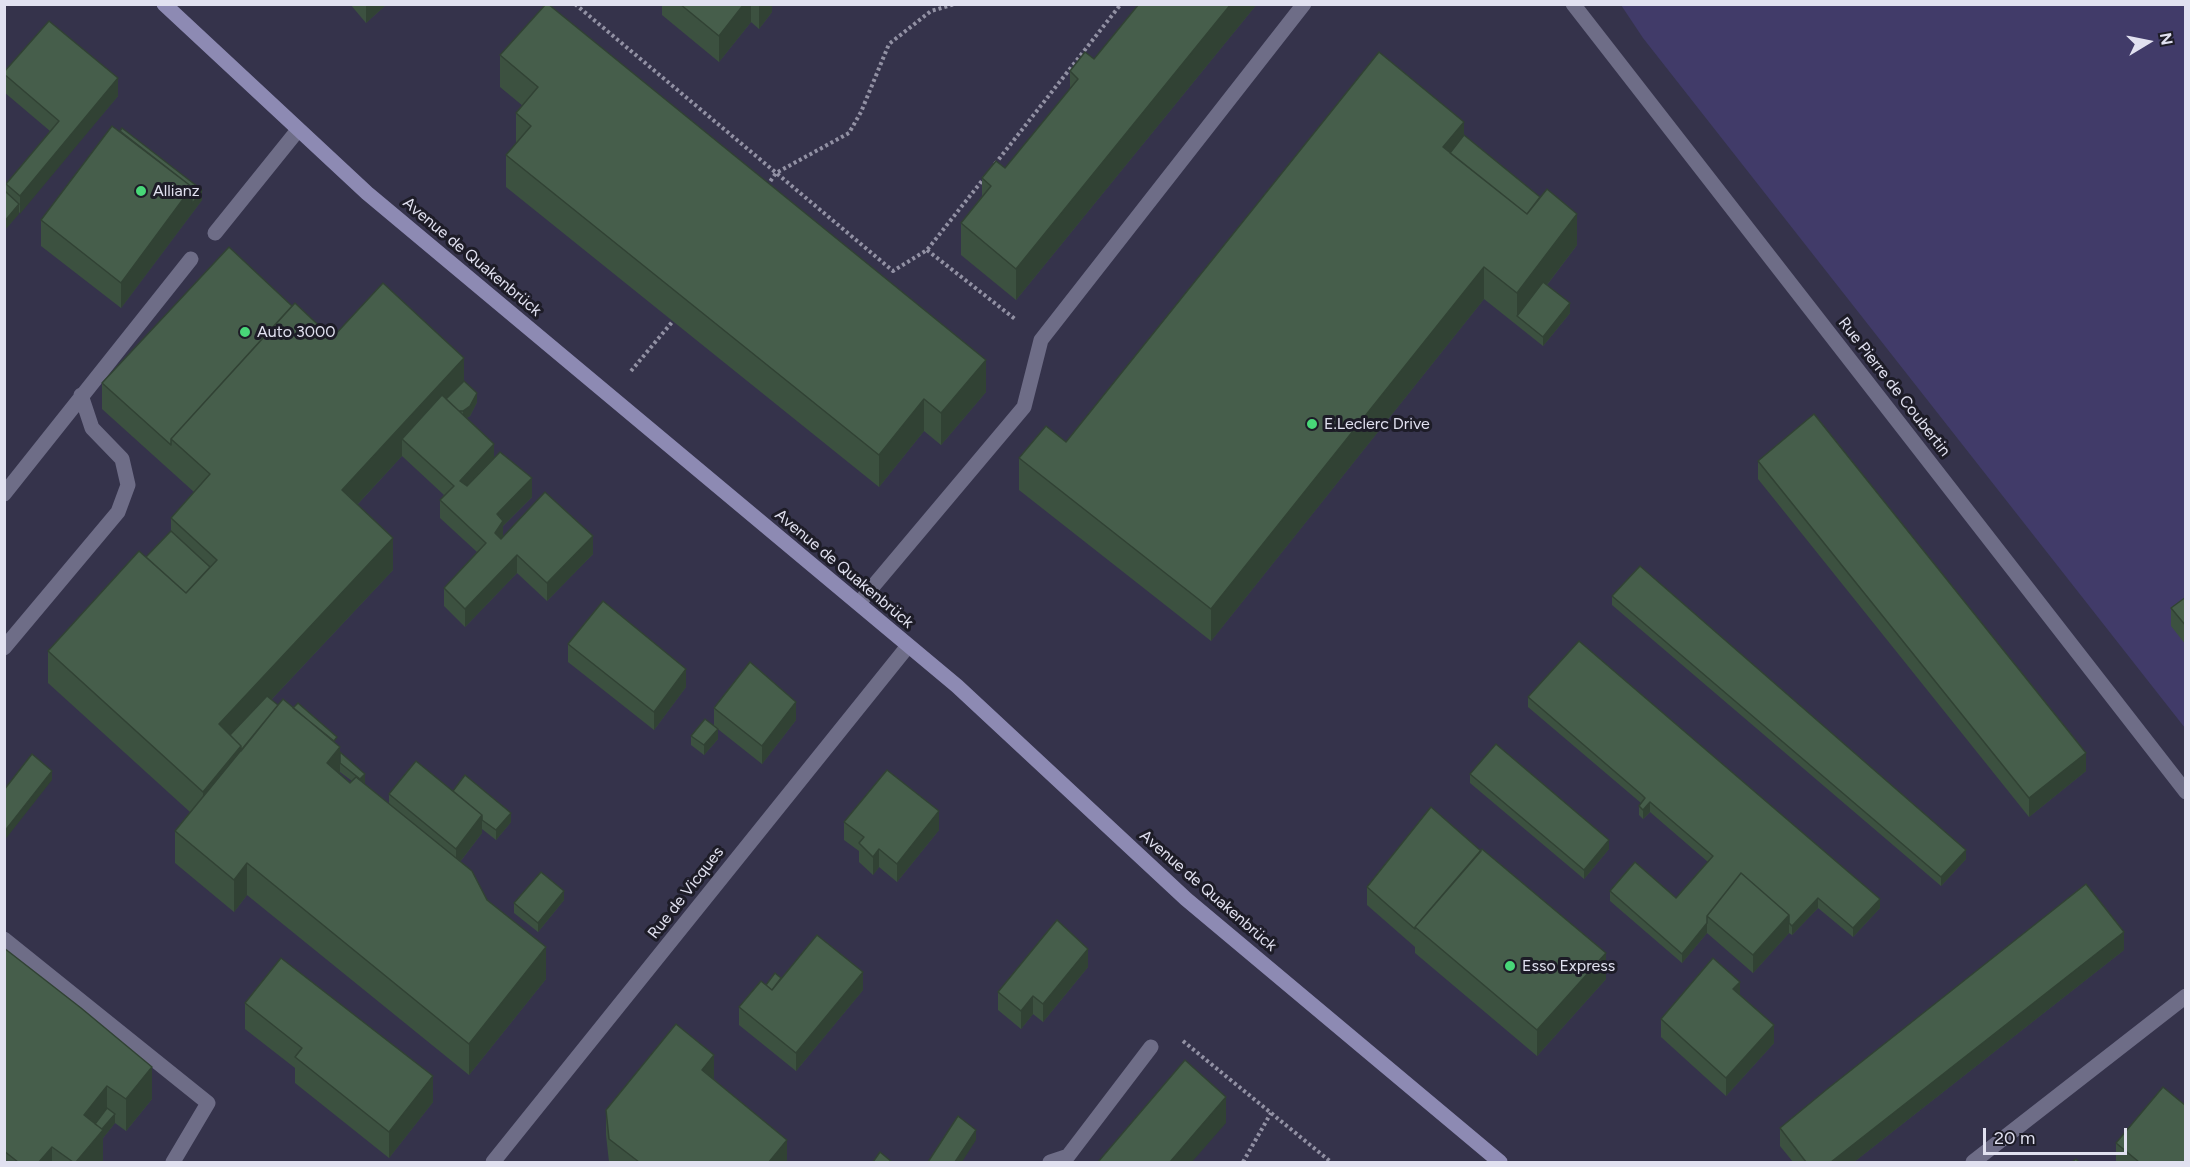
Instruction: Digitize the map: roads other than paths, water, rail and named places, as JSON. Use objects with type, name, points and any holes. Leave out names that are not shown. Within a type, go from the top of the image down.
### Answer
[{"type":"main road","name":"Avenue de Quakenbrück","points":[[164,4],[367,193],[957,686],[1186,899],[1500,1162]]},
{"type":"street","points":[[859,603],[1024,407],[1041,340],[1304,4]]},
{"type":"street","name":"Rue Pierre de Coubertin","points":[[1574,4],[2186,792]]},
{"type":"street","points":[[215,233],[298,130]]},
{"type":"street","points":[[4,494],[191,259]]},
{"type":"street","points":[[4,648],[118,512],[129,484],[122,459],[92,428],[81,395]]},
{"type":"street","name":"Rue de Vicques","points":[[493,1162],[908,646]]},
{"type":"street","points":[[4,939],[208,1103],[173,1162]]},
{"type":"street","points":[[1973,1162],[2186,996]]},
{"type":"street","points":[[1050,1162],[1068,1156],[1151,1047]]},
{"type":"place","name":"Allianz","points":[[141,191]]},
{"type":"place","name":"Auto 3000","points":[[245,332]]},
{"type":"place","name":"E.Leclerc Drive","points":[[1312,424]]},
{"type":"place","name":"Esso Express","points":[[1510,966]]}]
